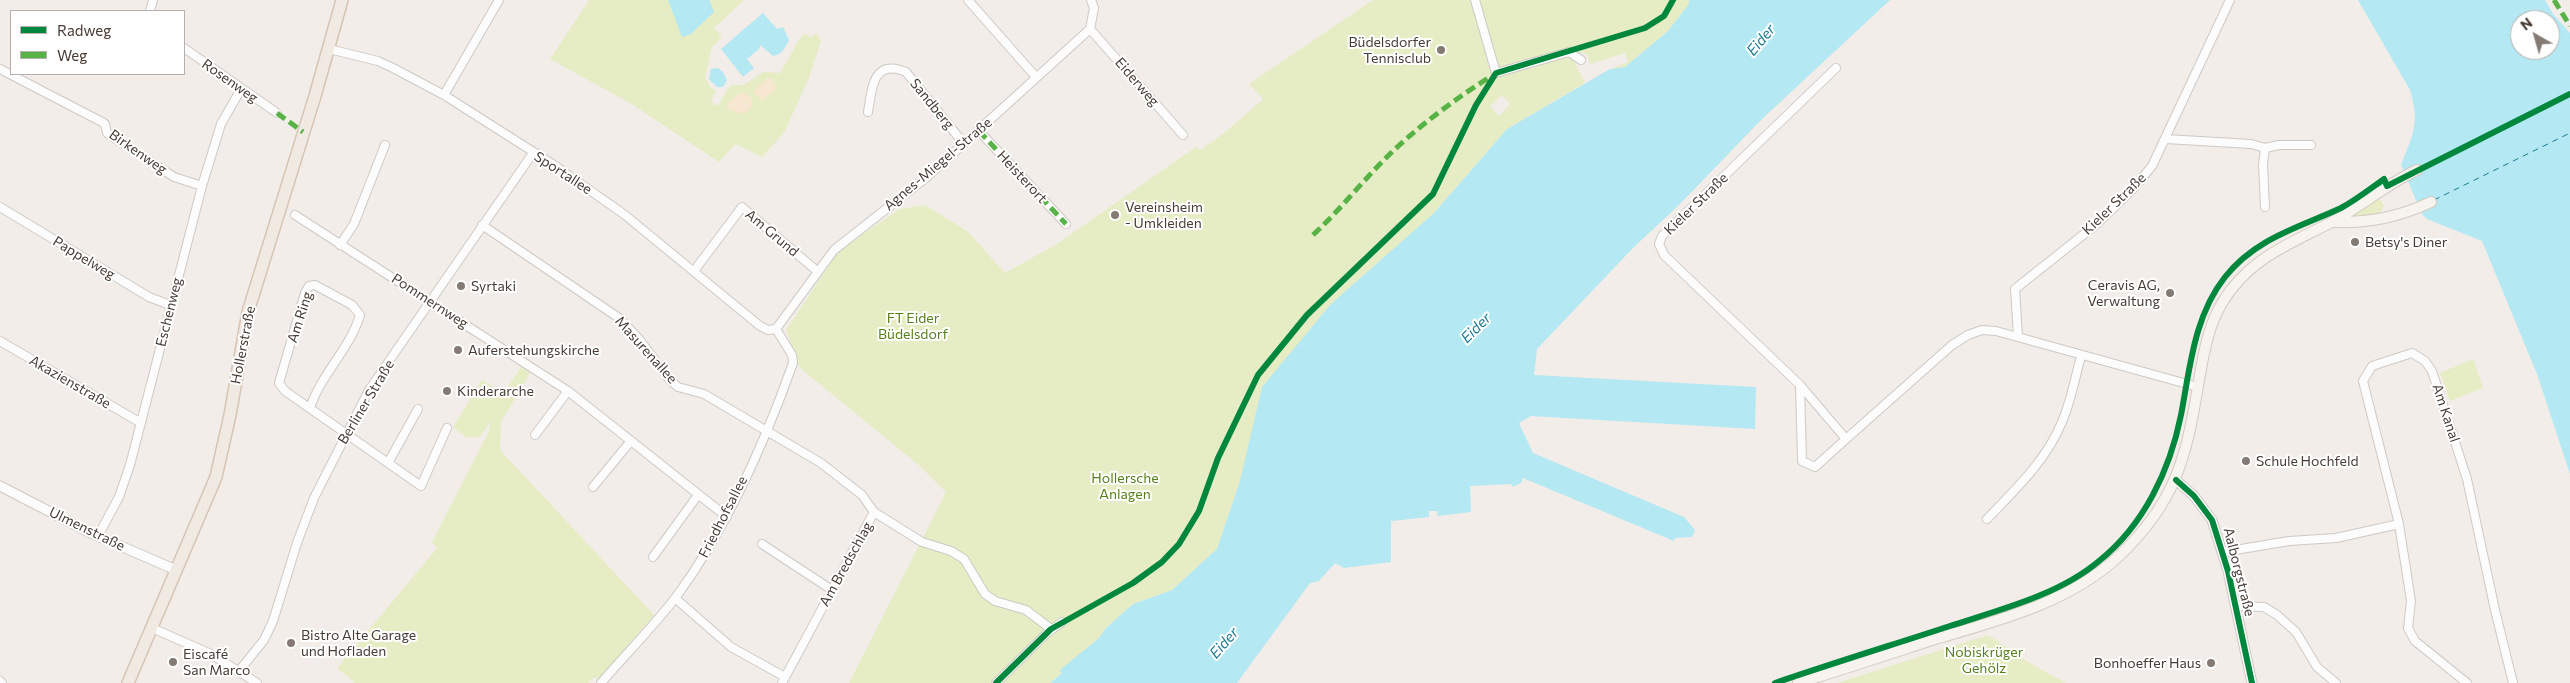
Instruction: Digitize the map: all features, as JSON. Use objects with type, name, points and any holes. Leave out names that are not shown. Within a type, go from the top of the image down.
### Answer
[{"type":"main road","name":"Hollerstraße","points":[[128,683],[216,477],[230,415],[248,312],[329,49],[342,0]]},
{"type":"main road","points":[[1798,683],[2044,603],[2090,579],[2134,540],[2158,511],[2176,480],[2185,456],[2201,364],[2212,324],[2221,304],[2237,282],[2266,255],[2332,222],[2402,177],[2417,170]]},
{"type":"main road","points":[[2332,222],[2361,222],[2390,218],[2431,202]]},
{"type":"street","points":[[444,95],[499,0]]},
{"type":"street","points":[[968,0],[1036,77]]},
{"type":"street","points":[[1090,29],[1094,8],[1091,0]]},
{"type":"street","points":[[1475,0],[1496,73],[1569,52],[1581,60]]},
{"type":"street","name":"Kieler Straße","points":[[2018,336],[2015,289],[2098,223],[2132,190],[2152,166],[2230,0]]},
{"type":"street","name":"Agnes-Miegel-Straße","points":[[776,329],[782,325],[817,271],[834,250],[857,229],[900,199],[964,144],[1090,29]]},
{"type":"street","name":"Eiderweg","points":[[1090,29],[1183,135]]},
{"type":"street","name":"Rosenweg","points":[[185,49],[277,113]]},
{"type":"street","name":"Sportallee","points":[[329,49],[378,60],[444,95],[606,201],[760,326],[768,330],[776,329]]},
{"type":"street","name":"Sandberg","points":[[868,112],[874,80],[880,72],[888,67],[895,67],[906,72],[964,144]]},
{"type":"street","name":"Kieler Straße","points":[[1836,68],[1662,236],[1659,244],[1664,255],[1800,385],[1846,439]]},
{"type":"street","name":"Birkenweg","points":[[0,70],[102,122],[105,124],[107,133],[166,172],[202,186]]},
{"type":"street","name":"Eschenweg","points":[[98,536],[119,497],[130,465],[202,186],[221,124],[241,89]]},
{"type":"street","name":"Heisterort","points":[[979,131],[1066,224]]},
{"type":"street","points":[[2166,139],[2251,144],[2265,148],[2279,145],[2311,146]]},
{"type":"street","points":[[340,245],[354,224],[384,145]]},
{"type":"street","points":[[2265,148],[2263,165],[2265,207]]},
{"type":"street","name":"Berliner Straße","points":[[239,670],[264,640],[273,621],[302,528],[314,498],[369,390],[533,153]]},
{"type":"street","name":"Pappelweg","points":[[0,207],[149,297],[170,305]]},
{"type":"street","name":"Am Grund","points":[[694,271],[742,207],[817,271]]},
{"type":"street","name":"Pommernweg","points":[[295,215],[568,391],[726,517]]},
{"type":"street","name":"Masurenallee","points":[[482,225],[619,318],[639,338],[669,379],[678,387],[704,394],[766,430]]},
{"type":"street","name":"Am Ring","points":[[310,408],[316,390],[356,330],[360,315],[352,306],[315,285],[309,286],[306,293],[280,383],[285,391],[421,486],[447,428]]},
{"type":"street","name":"Friedhofsallee","points":[[600,683],[675,598],[702,559],[726,517],[766,430],[793,363],[792,355],[776,329]]},
{"type":"street","points":[[1800,385],[1802,461],[1816,467],[1952,345],[1968,334],[1982,330],[2018,336],[2081,356],[2198,387]]},
{"type":"street","name":"Akazienstraße","points":[[0,341],[141,423]]},
{"type":"street","name":"Am Kanal","points":[[2467,683],[2415,641],[2408,628],[2411,601],[2399,524],[2363,381],[2372,366],[2412,353],[2425,360],[2432,371],[2467,479],[2495,610],[2514,683]]},
{"type":"street","points":[[1987,519],[2026,478],[2052,442],[2062,422],[2081,356]]},
{"type":"street","points":[[535,435],[568,391]]},
{"type":"street","points":[[388,462],[418,409]]},
{"type":"street","name":"Am Bredschlag","points":[[766,430],[821,463],[862,495],[874,512],[784,680]]},
{"type":"street","points":[[593,486],[630,442]]},
{"type":"street","name":"Aalborgstraße","points":[[2176,480],[2194,496],[2212,520],[2223,552],[2252,683]]},
{"type":"street","name":"Ulmenstraße","points":[[0,486],[98,536],[176,570]]},
{"type":"street","points":[[653,557],[698,496]]},
{"type":"street","points":[[874,512],[922,542],[951,550],[964,559],[985,594],[995,600],[1026,610],[1051,629]]},
{"type":"street","points":[[2223,552],[2289,541],[2336,538],[2399,524]]},
{"type":"street","points":[[762,544],[832,590]]},
{"type":"street","points":[[675,598],[731,647],[784,680]]},
{"type":"street","points":[[2235,606],[2264,607],[2278,615],[2296,632],[2317,667],[2336,683]]},
{"type":"street","points":[[996,683],[1051,629],[1062,622]]},
{"type":"street","points":[[152,628],[191,644],[239,670],[257,683]]},
{"type":"green space","points":[[589,0],[744,0],[714,28],[722,37],[712,47],[705,77],[710,87],[716,91],[711,102],[718,106],[728,88],[732,85],[744,85],[763,72],[780,73],[800,38],[806,33],[810,38],[816,33],[821,40],[809,78],[784,133],[762,157],[735,144],[719,162],[630,103],[550,59]]},
{"type":"green space","points":[[1373,0],[1689,0],[1690,4],[1668,31],[1625,67],[1610,69],[1628,62],[1625,53],[1590,64],[1587,55],[1582,52],[1566,57],[1574,61],[1585,83],[1507,129],[1434,213],[1240,481],[1217,549],[1172,590],[1133,604],[1106,628],[1099,638],[1060,671],[1062,673],[1050,683],[849,683],[946,492],[921,467],[800,368],[786,330],[835,256],[848,244],[900,209],[925,205],[967,231],[1005,273],[1057,244],[1196,147],[1200,150],[1224,133],[1263,99],[1249,84]],"holes":[[[1502,95],[1510,104],[1499,116],[1490,106]]]},
{"type":"green space","points":[[2379,198],[2384,206],[2379,214],[2350,216]]},
{"type":"green space","points":[[2473,359],[2483,388],[2450,401],[2440,373]]},
{"type":"green space","points":[[521,367],[530,373],[501,422],[500,450],[654,615],[599,680],[594,677],[588,683],[355,683],[337,668],[437,548],[432,542],[489,431],[491,420],[480,437],[467,438],[453,427],[482,380],[504,393]]},
{"type":"green space","name":"Nobiskrüger Gehölz","points":[[1988,635],[2033,665],[2066,683],[1837,683]]},
{"type":"sand","points":[[769,77],[778,88],[762,101],[753,91]]},
{"type":"sand","points":[[745,92],[752,99],[752,106],[745,114],[734,112],[727,107],[727,103],[740,93]]},
{"type":"water","points":[[668,0],[709,0],[714,12],[691,34],[682,37]]},
{"type":"water","name":"Eider","points":[[1689,0],[1890,0],[1761,120],[1680,204],[1634,247],[1537,349],[1534,375],[1756,387],[1755,429],[1531,416],[1519,423],[1533,453],[1684,517],[1695,530],[1692,537],[1675,538],[1674,541],[1523,478],[1521,483],[1512,487],[1512,484],[1470,486],[1471,512],[1438,516],[1437,511],[1429,511],[1429,517],[1391,521],[1391,562],[1344,568],[1335,563],[1319,581],[1310,583],[1237,683],[1050,683],[1061,674],[1060,670],[1099,638],[1106,628],[1133,604],[1172,590],[1217,549],[1240,481],[1262,387],[1331,304],[1434,213],[1507,129],[1610,69],[1625,67],[1668,31],[1689,4]]},
{"type":"water","points":[[2358,0],[2545,0],[2551,10],[2510,10],[2510,60],[2560,60],[2560,22],[2570,33],[2570,474],[2537,374],[2482,241],[2427,219],[2422,214],[2401,165],[2414,129],[2413,102],[2410,90]]},
{"type":"water","points":[[763,13],[777,29],[783,27],[789,40],[781,53],[773,56],[760,45],[760,48],[747,59],[754,68],[743,77],[721,49]]},
{"type":"water","points":[[718,68],[723,72],[727,80],[723,87],[717,87],[709,79],[711,69]]},
{"type":"ferry route","points":[[2421,168],[2570,94]]},
{"type":"ferry route","points":[[2434,200],[2570,133]]},
{"type":"marked path","points":[[2554,0],[2570,26]]},
{"type":"marked path","points":[[1313,235],[1384,160],[1408,138],[1449,105],[1490,77]]},
{"type":"marked path","points":[[277,113],[303,132]]},
{"type":"marked path","points":[[979,131],[1066,224]]},
{"type":"cycle path","points":[[996,683],[1051,629],[1133,583],[1162,562],[1179,544],[1199,511],[1218,458],[1258,375],[1307,315],[1433,194],[1476,105],[1496,73],[1645,28],[1664,16],[1673,0]]},
{"type":"cycle path","points":[[1775,683],[2028,600],[2083,573],[2115,547],[2129,531],[2153,495],[2170,456],[2176,436],[2195,343],[2206,308],[2225,277],[2237,264],[2264,243],[2341,208],[2384,179],[2387,186],[2570,94]]},
{"type":"cycle path","points":[[2176,480],[2194,496],[2212,520],[2228,571],[2252,683]]},
{"type":"place","name":"Büdelsdorfer Tennisclub","points":[[1441,50]]},
{"type":"place","name":"Vereinsheim - Umkleiden","points":[[1115,215]]},
{"type":"place","name":"Betsy's Diner","points":[[2355,242]]},
{"type":"place","name":"Syrtaki","points":[[461,286]]},
{"type":"place","name":"Ceravis AG, Verwaltung","points":[[2170,293]]},
{"type":"place","name":"Auferstehungskirche","points":[[458,350]]},
{"type":"place","name":"Kinderarche","points":[[447,391]]},
{"type":"place","name":"Schule Hochfeld","points":[[2246,461]]},
{"type":"place","name":"Bistro Alte Garage und Hofladen","points":[[291,643]]},
{"type":"place","name":"Eiscafé San Marco","points":[[173,662]]},
{"type":"place","name":"Bonhoeffer Haus","points":[[2211,663]]},
{"type":"park label","name":"FT Eider Büdelsdorf","points":[[913,326]]},
{"type":"park label","name":"Hollersche Anlagen","points":[[1125,486]]}]
